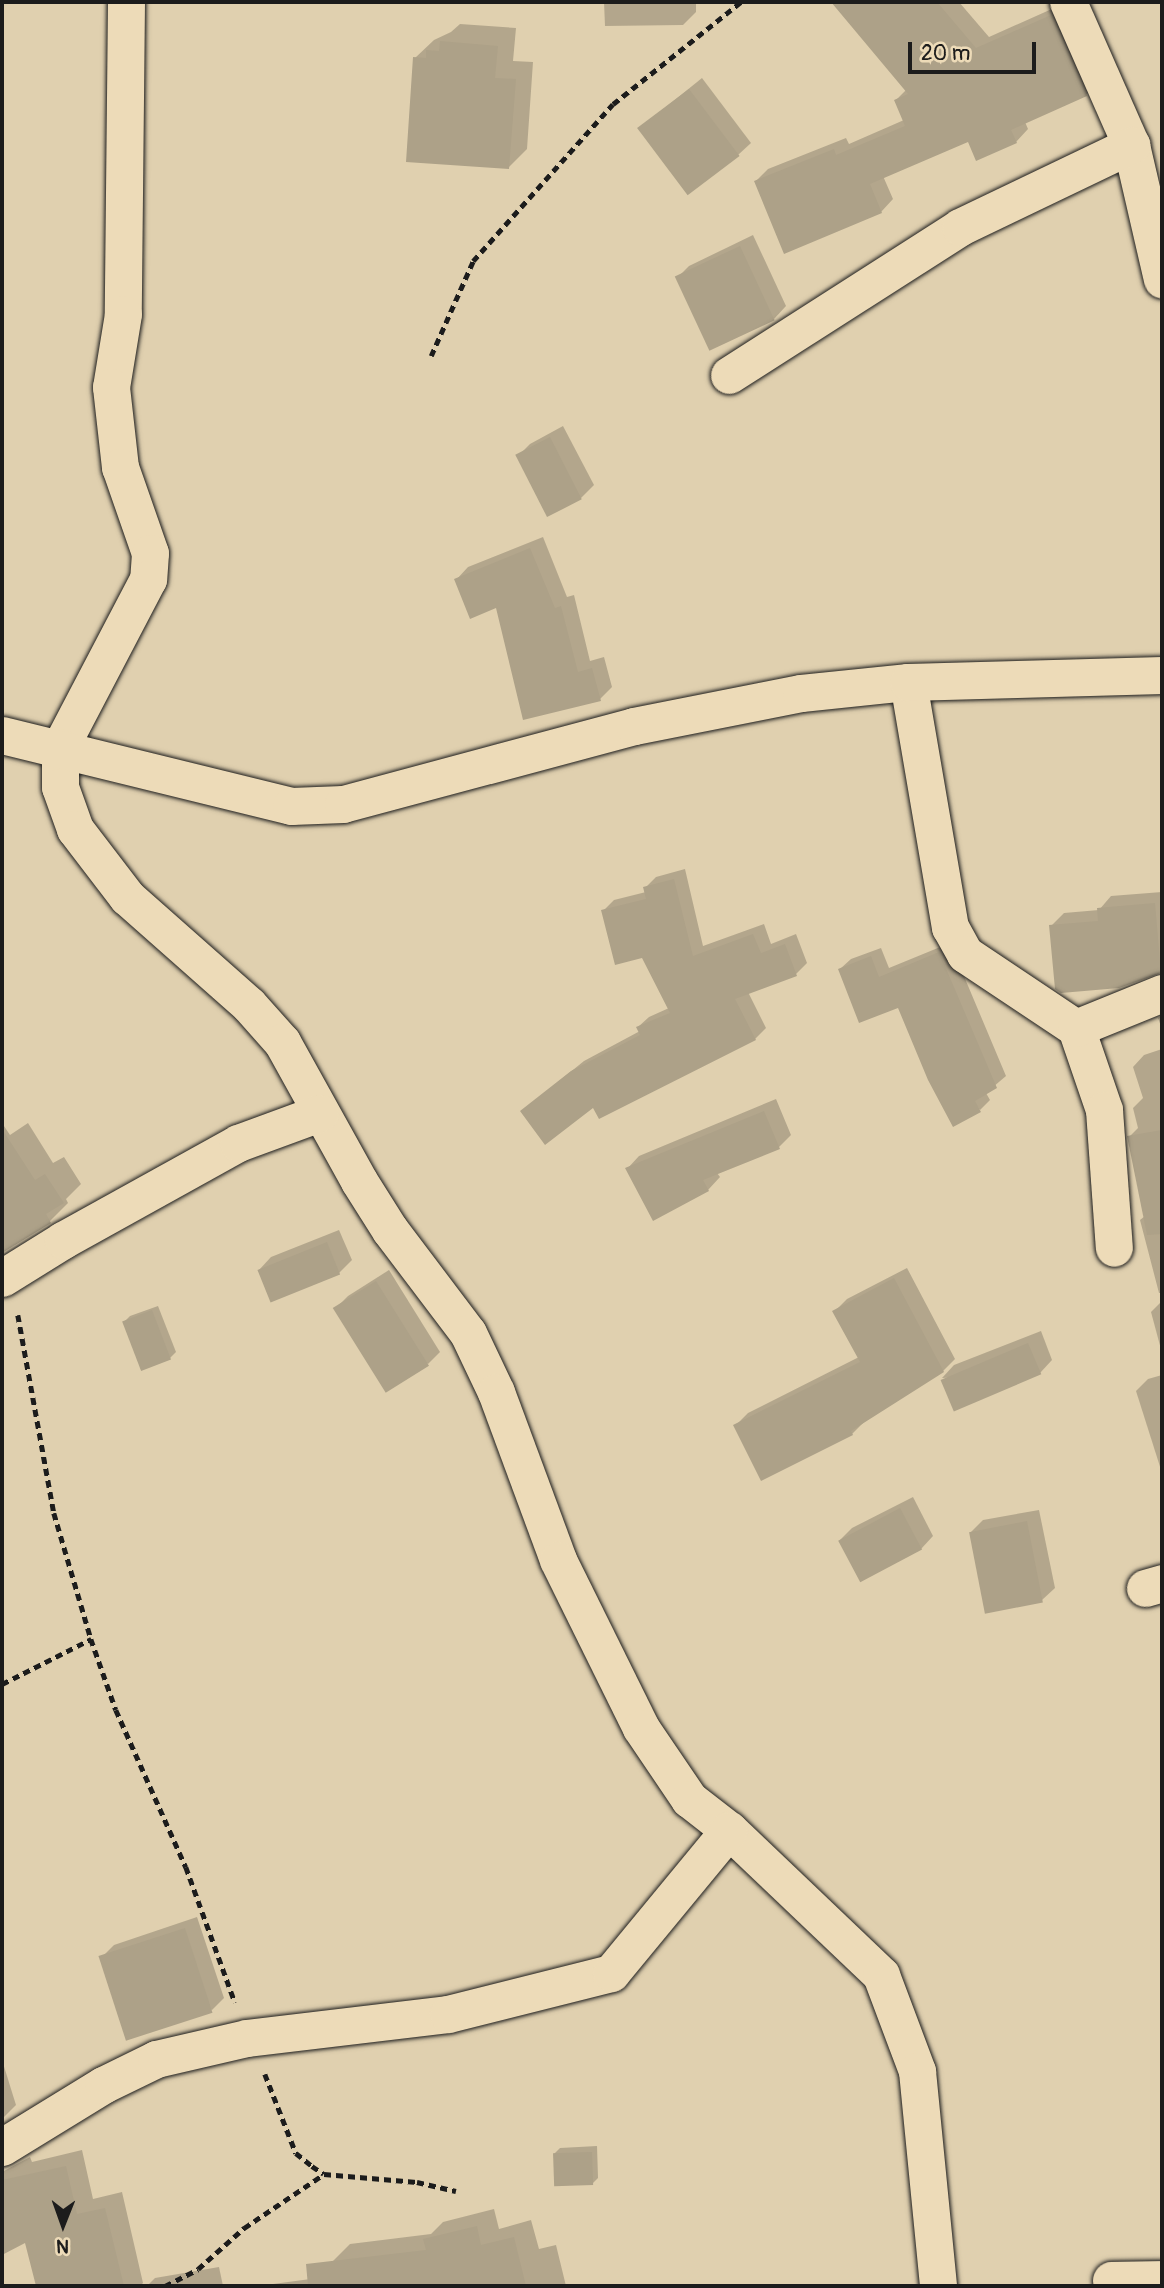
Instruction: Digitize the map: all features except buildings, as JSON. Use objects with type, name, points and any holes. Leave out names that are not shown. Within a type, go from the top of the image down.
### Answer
[{"type":"street","points":[[127,2],[123,314],[111,387],[120,467],[150,553],[148,579],[60,747],[60,787],[75,829],[127,897],[249,1005],[282,1042],[320,1113],[390,1230],[468,1334],[496,1392],[558,1560],[641,1728],[689,1799],[729,1830],[881,1975],[917,2071],[938,2286]]},
{"type":"street","points":[[1068,2],[1131,145],[1162,279]]},
{"type":"street","points":[[729,375],[960,227],[1131,145]]},
{"type":"street","points":[[2,735],[60,747],[291,806],[344,804],[634,726],[801,693],[908,682],[1162,675]]},
{"type":"street","points":[[908,682],[950,927],[965,954],[1076,1028],[1104,1110],[1114,1248]]},
{"type":"street","points":[[1076,1028],[1162,993]]},
{"type":"street","points":[[5,1276],[238,1143],[320,1113]]},
{"type":"street","points":[[2,2147],[103,2085],[156,2059],[206,2045],[247,2038],[447,2014],[611,1973],[729,1830]]},
{"type":"street","points":[[1111,2280],[1162,2279]]},
{"type":"path","points":[[432,356],[472,261],[613,104],[741,2]]},
{"type":"path","points":[[5,1276],[54,1513],[91,1639],[116,1710],[186,1867],[247,2038],[274,2092],[296,2153],[324,2174],[417,2182],[456,2191]]},
{"type":"path","points":[[2,1684],[91,1639]]},
{"type":"path","points":[[165,2286],[198,2269],[244,2228],[324,2174]]}]
